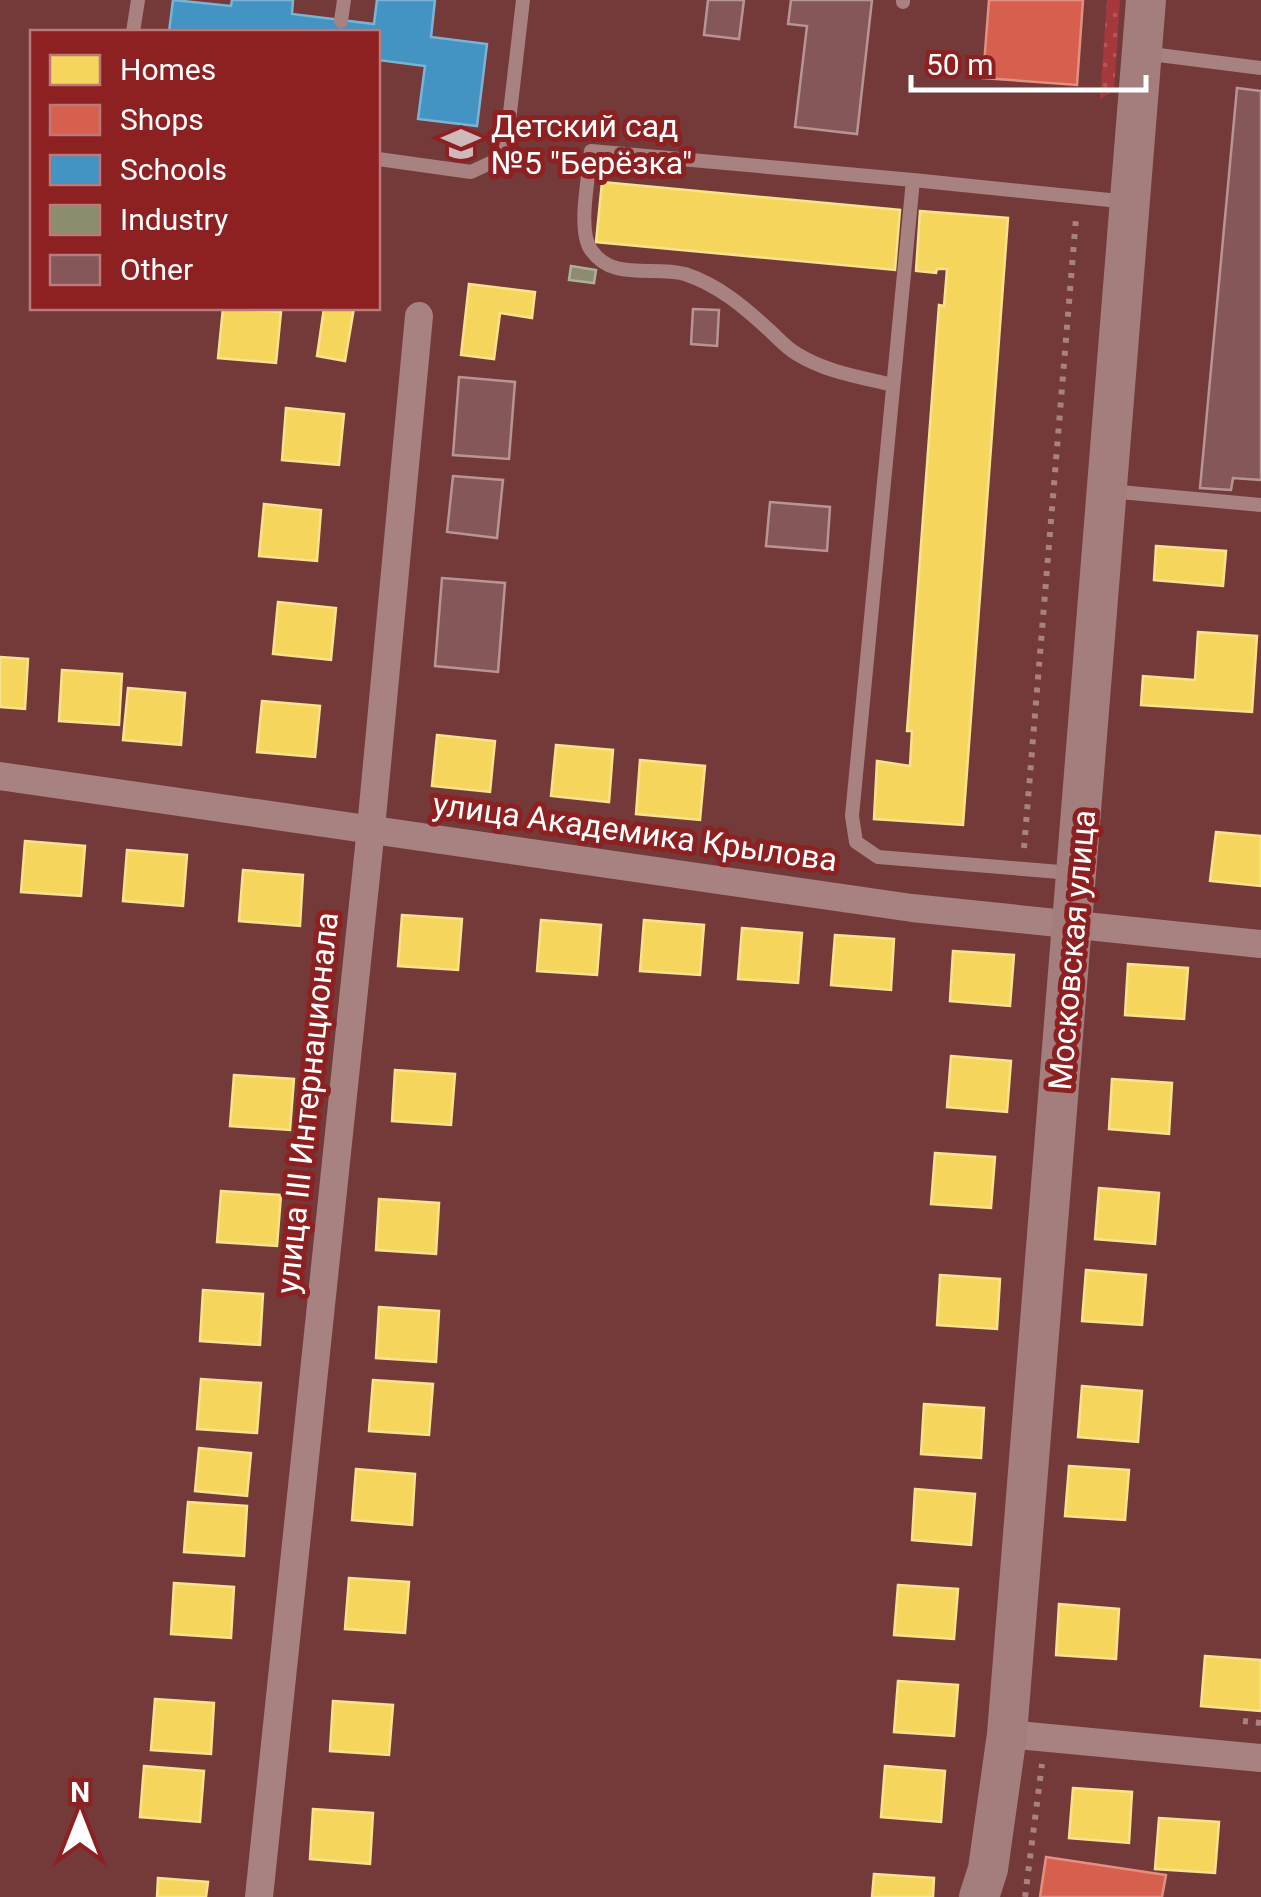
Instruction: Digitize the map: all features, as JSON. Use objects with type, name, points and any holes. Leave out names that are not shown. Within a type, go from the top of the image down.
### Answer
[{"type":"street","name":"Московская улица","points":[[979,1897],[988,1870],[1008,1734],[1146,0]]},
{"type":"street","name":"улица III Интернационала","points":[[260,1897],[371,828],[419,316]]},
{"type":"street","name":"улица Академика Крылова","points":[[0,776],[912,908],[1261,944]]},
{"type":"street","points":[[1008,1734],[1261,1758]]},
{"type":"lane","points":[[133,30],[138,0]]},
{"type":"lane","points":[[342,20],[344,0]]},
{"type":"lane","points":[[380,159],[470,172],[505,156],[523,0]]},
{"type":"lane","points":[[1142,53],[1261,68]]},
{"type":"lane","points":[[893,385],[830,370],[794,353],[735,298],[685,274],[626,271],[606,265],[590,250],[584,232],[591,152],[1130,202]]},
{"type":"lane","points":[[912,180],[852,816],[856,842],[878,857],[1078,874]]},
{"type":"lane","points":[[1108,490],[1261,505]]},
{"type":"path","points":[[1022,869],[1078,197]]},
{"type":"path","points":[[1243,1721],[1261,1723]]},
{"type":"shaded area","points":[[1107,0],[1120,0],[1114,91],[1100,99]]},
{"type":"building: Homes","points":[[602,182],[900,210],[895,270],[596,242]]},
{"type":"building: Homes","points":[[920,211],[1008,218],[963,825],[874,819],[877,761],[910,766],[912,731],[907,731],[939,305],[944,306],[947,269],[937,269],[936,273],[916,271]]},
{"type":"building: Homes","points":[[469,284],[535,292],[532,318],[500,313],[494,359],[461,355]]},
{"type":"building: Homes","points":[[223,310],[281,312],[276,363],[218,358]]},
{"type":"building: Homes","points":[[324,310],[354,310],[345,361],[317,356]]},
{"type":"building: Homes","points":[[286,408],[344,414],[339,465],[282,460]]},
{"type":"building: Homes","points":[[264,504],[321,510],[317,561],[259,556]]},
{"type":"building: Homes","points":[[1156,546],[1226,551],[1223,586],[1154,580]]},
{"type":"building: Homes","points":[[278,602],[336,608],[331,660],[273,654]]},
{"type":"building: Homes","points":[[1198,632],[1257,636],[1252,712],[1141,705],[1143,676],[1195,680]]},
{"type":"building: Homes","points":[[0,657],[28,659],[25,709],[0,707]]},
{"type":"building: Homes","points":[[62,670],[122,674],[119,725],[59,721]]},
{"type":"building: Homes","points":[[128,688],[185,693],[181,745],[123,740]]},
{"type":"building: Homes","points":[[262,701],[320,706],[315,757],[257,752]]},
{"type":"building: Homes","points":[[437,735],[495,741],[490,792],[432,786]]},
{"type":"building: Homes","points":[[556,745],[613,750],[609,802],[551,796]]},
{"type":"building: Homes","points":[[640,760],[705,766],[700,820],[636,814]]},
{"type":"building: Homes","points":[[1216,832],[1261,836],[1261,886],[1210,881]]},
{"type":"building: Homes","points":[[25,841],[85,846],[81,896],[21,892]]},
{"type":"building: Homes","points":[[127,850],[187,855],[183,906],[123,901]]},
{"type":"building: Homes","points":[[243,870],[303,875],[300,926],[239,921]]},
{"type":"building: Homes","points":[[402,915],[462,919],[458,970],[398,966]]},
{"type":"building: Homes","points":[[541,920],[601,925],[597,975],[537,971]]},
{"type":"building: Homes","points":[[644,920],[704,925],[700,975],[640,971]]},
{"type":"building: Homes","points":[[742,928],[802,933],[798,983],[738,979]]},
{"type":"building: Homes","points":[[835,935],[894,939],[891,990],[831,985]]},
{"type":"building: Homes","points":[[953,951],[1014,955],[1010,1006],[950,1001]]},
{"type":"building: Homes","points":[[1128,964],[1188,968],[1184,1019],[1125,1015]]},
{"type":"building: Homes","points":[[951,1056],[1011,1061],[1007,1112],[947,1107]]},
{"type":"building: Homes","points":[[395,1070],[455,1074],[451,1125],[392,1121]]},
{"type":"building: Homes","points":[[234,1075],[294,1079],[290,1130],[230,1126]]},
{"type":"building: Homes","points":[[1112,1079],[1172,1083],[1169,1134],[1109,1129]]},
{"type":"building: Homes","points":[[935,1153],[995,1157],[991,1208],[931,1204]]},
{"type":"building: Homes","points":[[1099,1188],[1159,1193],[1155,1244],[1095,1239]]},
{"type":"building: Homes","points":[[221,1191],[281,1195],[277,1246],[217,1242]]},
{"type":"building: Homes","points":[[379,1199],[439,1203],[436,1254],[376,1250]]},
{"type":"building: Homes","points":[[1086,1270],[1146,1275],[1142,1325],[1082,1321]]},
{"type":"building: Homes","points":[[940,1275],[1000,1279],[997,1329],[937,1325]]},
{"type":"building: Homes","points":[[203,1290],[263,1294],[260,1345],[200,1341]]},
{"type":"building: Homes","points":[[379,1307],[439,1311],[436,1362],[376,1358]]},
{"type":"building: Homes","points":[[201,1379],[261,1383],[257,1433],[197,1429]]},
{"type":"building: Homes","points":[[373,1380],[433,1384],[429,1435],[369,1431]]},
{"type":"building: Homes","points":[[1082,1386],[1142,1391],[1138,1442],[1078,1437]]},
{"type":"building: Homes","points":[[924,1404],[984,1408],[981,1458],[921,1454]]},
{"type":"building: Homes","points":[[199,1448],[251,1453],[247,1496],[195,1491]]},
{"type":"building: Homes","points":[[1069,1466],[1129,1470],[1125,1520],[1065,1516]]},
{"type":"building: Homes","points":[[356,1469],[415,1474],[412,1525],[352,1520]]},
{"type":"building: Homes","points":[[915,1489],[975,1494],[971,1545],[912,1540]]},
{"type":"building: Homes","points":[[188,1502],[247,1506],[244,1556],[184,1552]]},
{"type":"building: Homes","points":[[349,1578],[409,1582],[405,1633],[345,1629]]},
{"type":"building: Homes","points":[[174,1583],[234,1587],[231,1638],[171,1634]]},
{"type":"building: Homes","points":[[898,1585],[958,1589],[954,1639],[894,1635]]},
{"type":"building: Homes","points":[[1059,1604],[1119,1609],[1116,1659],[1056,1655]]},
{"type":"building: Homes","points":[[1205,1656],[1261,1660],[1261,1711],[1201,1706]]},
{"type":"building: Homes","points":[[898,1681],[958,1685],[954,1736],[894,1732]]},
{"type":"building: Homes","points":[[155,1699],[214,1703],[211,1754],[151,1750]]},
{"type":"building: Homes","points":[[333,1701],[393,1705],[389,1755],[330,1751]]},
{"type":"building: Homes","points":[[144,1766],[204,1771],[200,1822],[140,1817]]},
{"type":"building: Homes","points":[[885,1766],[945,1771],[941,1822],[881,1817]]},
{"type":"building: Homes","points":[[1073,1788],[1132,1792],[1129,1843],[1069,1838]]},
{"type":"building: Homes","points":[[313,1809],[373,1813],[370,1864],[310,1859]]},
{"type":"building: Homes","points":[[1159,1818],[1219,1822],[1215,1873],[1155,1869]]},
{"type":"building: Homes","points":[[874,1874],[934,1878],[933,1897],[872,1897]]},
{"type":"building: Homes","points":[[158,1878],[208,1882],[206,1897],[157,1897]]},
{"type":"building: Shops","points":[[989,0],[1083,0],[1077,85],[983,78]]},
{"type":"building: Shops","points":[[1046,1857],[1166,1875],[1162,1897],[1040,1897]]},
{"type":"building: Schools","points":[[173,0],[231,6],[232,0],[293,0],[292,14],[374,24],[377,0],[435,0],[431,37],[487,44],[477,126],[418,119],[425,66],[380,60],[380,30],[169,30]]},
{"type":"building: Industry","points":[[571,266],[596,270],[594,283],[569,280]]},
{"type":"building: Other","points":[[708,0],[744,0],[739,39],[704,35]]},
{"type":"building: Other","points":[[791,0],[872,0],[857,134],[795,127],[807,26],[788,24]]},
{"type":"building: Other","points":[[1237,88],[1261,91],[1261,480],[1233,478],[1231,490],[1200,488]]},
{"type":"building: Other","points":[[693,309],[719,310],[717,346],[691,344]]},
{"type":"building: Other","points":[[459,377],[515,382],[509,459],[453,455]]},
{"type":"building: Other","points":[[453,476],[503,480],[497,538],[447,532]]},
{"type":"building: Other","points":[[770,502],[830,507],[827,551],[766,546]]},
{"type":"building: Other","points":[[442,578],[505,583],[498,672],[435,666]]},
{"type":"place","name":"Детский сад №5 \"Берёзка\"","points":[[461,144]]}]
